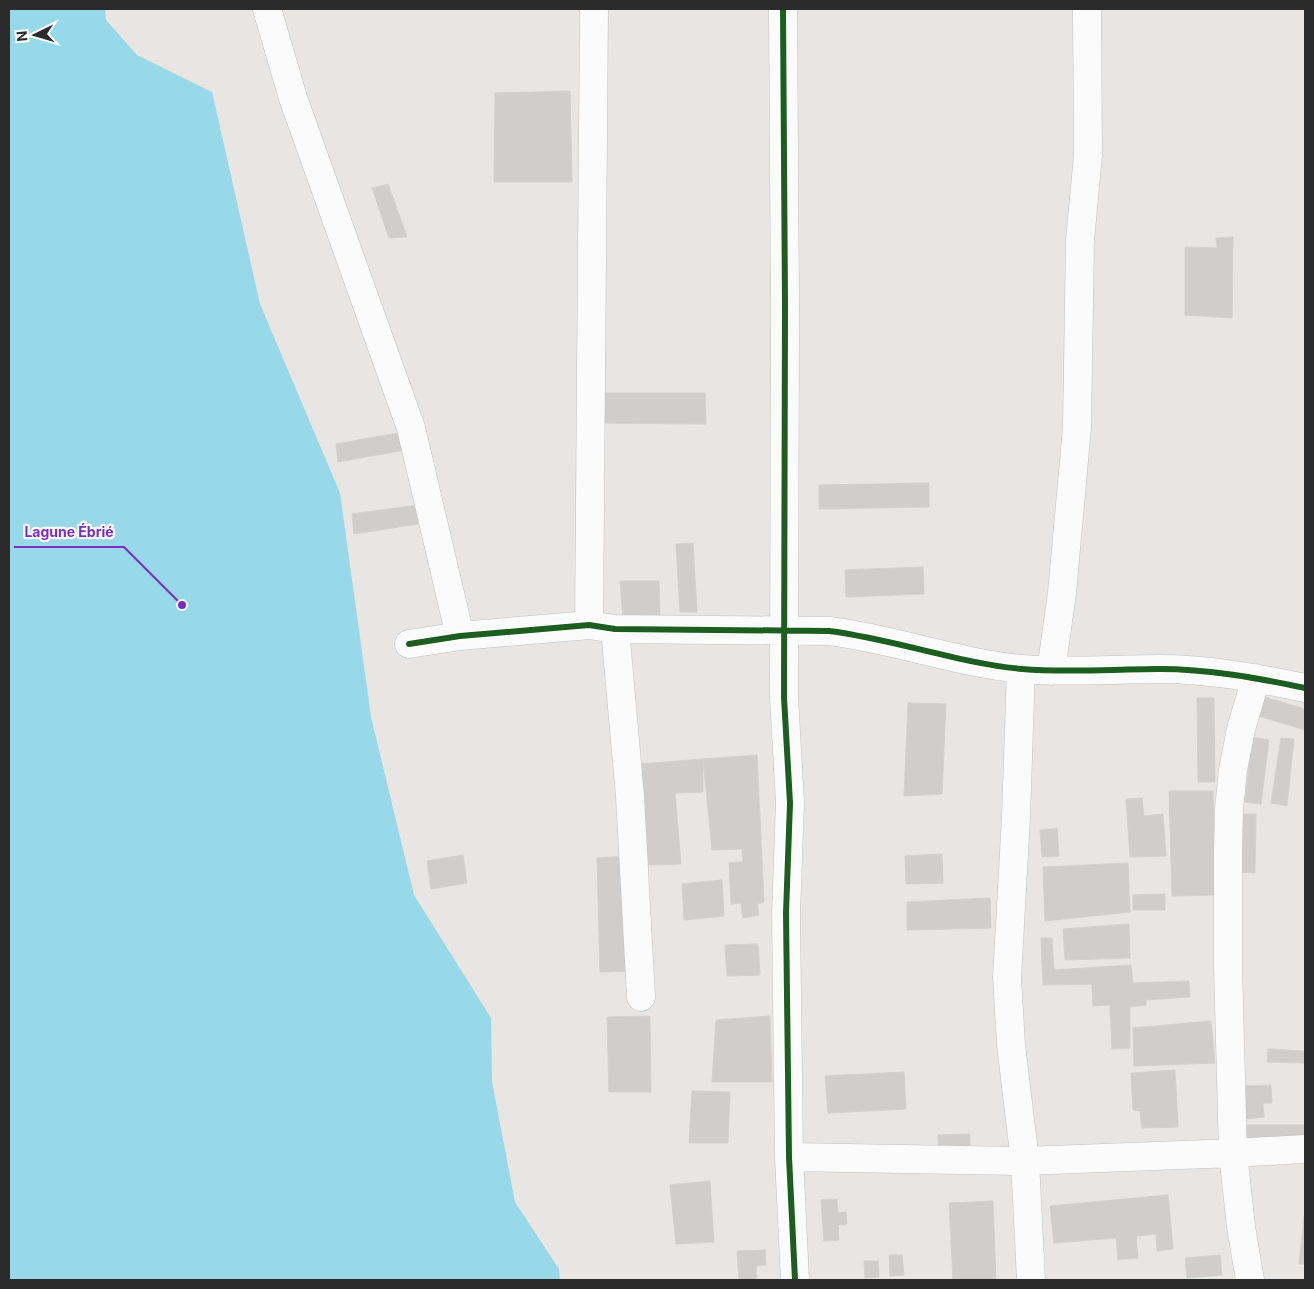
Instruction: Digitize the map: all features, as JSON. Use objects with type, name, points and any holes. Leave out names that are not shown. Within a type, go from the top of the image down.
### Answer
[{"type":"street","points":[[268,9],[293,98],[412,428],[460,636]]},
{"type":"street","points":[[594,9],[594,226],[602,627],[630,796],[641,997]]},
{"type":"street","points":[[783,9],[785,295],[784,697],[790,803],[786,913],[789,1157],[794,1280]]},
{"type":"street","points":[[1051,671],[1062,593],[1077,428],[1080,240],[1088,155],[1087,9]]},
{"type":"street","points":[[409,644],[460,636],[602,627],[829,631],[856,634],[956,658],[1021,669],[1051,671],[1160,669],[1208,671],[1305,688]]},
{"type":"street","points":[[1021,669],[1016,817],[1007,978],[1011,1045],[1025,1161],[1031,1280]]},
{"type":"street","points":[[1250,1280],[1232,1153],[1228,966],[1228,809],[1233,770],[1256,678]]},
{"type":"street","points":[[789,1157],[1025,1161],[1232,1153],[1305,1148]]},
{"type":"water","points":[[9,9],[105,9],[106,20],[137,55],[212,92],[260,304],[340,493],[371,717],[414,895],[491,1018],[492,1082],[515,1202],[559,1269],[560,1280],[9,1280]]},
{"type":"building","points":[[570,91],[572,182],[494,182],[495,93]]},
{"type":"building","points":[[388,184],[407,237],[389,238],[372,188]]},
{"type":"building","points":[[1233,237],[1232,318],[1185,315],[1185,247],[1217,248],[1216,238]]},
{"type":"building","points":[[597,393],[705,393],[706,424],[598,423]]},
{"type":"building","points":[[403,432],[405,450],[338,462],[336,444]]},
{"type":"building","points":[[929,483],[929,507],[819,509],[819,485]]},
{"type":"building","points":[[418,505],[418,524],[354,534],[352,514]]},
{"type":"building","points":[[693,543],[697,612],[680,612],[676,544]]},
{"type":"building","points":[[923,567],[924,594],[846,597],[845,570]]},
{"type":"building","points":[[620,581],[659,581],[660,617],[623,618]]},
{"type":"building","points":[[1261,696],[1305,709],[1305,730],[1255,715]]},
{"type":"building","points":[[1197,698],[1214,698],[1215,782],[1198,782]]},
{"type":"building","points":[[908,703],[946,704],[942,794],[904,796]]},
{"type":"building","points":[[1252,737],[1269,740],[1261,804],[1245,802]]},
{"type":"building","points":[[1281,738],[1294,739],[1287,806],[1271,803]]},
{"type":"building","points":[[757,755],[764,902],[757,904],[759,915],[743,918],[741,903],[731,904],[729,863],[743,862],[742,849],[712,850],[703,759]]},
{"type":"building","points":[[703,759],[703,792],[675,793],[681,864],[647,865],[640,764]]},
{"type":"building","points":[[1169,791],[1213,791],[1215,895],[1172,896]]},
{"type":"building","points":[[1142,798],[1144,816],[1163,814],[1166,856],[1130,857],[1126,799]]},
{"type":"building","points":[[1238,814],[1256,814],[1255,873],[1238,872]]},
{"type":"building","points":[[1057,828],[1059,856],[1042,857],[1040,830]]},
{"type":"building","points":[[942,854],[943,883],[906,884],[905,856]]},
{"type":"building","points":[[463,855],[467,883],[431,889],[427,861]]},
{"type":"building","points":[[628,856],[630,971],[600,972],[597,858]]},
{"type":"building","points":[[1128,863],[1130,912],[1045,921],[1043,867]]},
{"type":"building","points":[[722,880],[724,916],[684,920],[682,884]]},
{"type":"building","points":[[1165,894],[1165,910],[1133,910],[1133,895]]},
{"type":"building","points":[[990,898],[991,928],[907,930],[907,902]]},
{"type":"building","points":[[1129,924],[1130,958],[1065,960],[1063,929]]},
{"type":"building","points":[[1041,938],[1052,938],[1054,970],[1131,965],[1133,983],[1189,981],[1190,997],[1146,1000],[1146,1005],[1130,1007],[1130,1048],[1112,1049],[1110,1005],[1093,1006],[1092,984],[1043,985]]},
{"type":"building","points":[[758,944],[760,975],[727,976],[725,945]]},
{"type":"building","points":[[650,1016],[651,1092],[609,1092],[607,1017]]},
{"type":"building","points":[[770,1016],[772,1082],[712,1082],[716,1020]]},
{"type":"building","points":[[1211,1021],[1215,1063],[1134,1066],[1133,1028]]},
{"type":"building","points":[[1268,1049],[1305,1051],[1305,1063],[1267,1062]]},
{"type":"building","points":[[1175,1070],[1178,1127],[1142,1128],[1140,1111],[1133,1110],[1131,1073]]},
{"type":"building","points":[[904,1072],[906,1109],[828,1113],[825,1076]]},
{"type":"building","points":[[1271,1085],[1272,1103],[1263,1103],[1264,1117],[1245,1119],[1243,1086]]},
{"type":"building","points":[[692,1091],[730,1092],[728,1143],[689,1143]]},
{"type":"building","points":[[1246,1125],[1305,1125],[1305,1141],[1246,1140]]},
{"type":"building","points":[[970,1134],[970,1156],[939,1156],[938,1135]]},
{"type":"building","points":[[710,1181],[714,1242],[676,1244],[670,1185]]},
{"type":"building","points":[[1168,1195],[1173,1249],[1157,1251],[1156,1234],[1136,1236],[1138,1258],[1118,1260],[1116,1238],[1054,1243],[1050,1206]]},
{"type":"building","points":[[837,1199],[838,1213],[846,1212],[847,1224],[838,1225],[839,1240],[824,1241],[821,1200]]},
{"type":"building","points":[[993,1201],[996,1280],[953,1280],[949,1203]]},
{"type":"building","points":[[1304,1216],[1305,1264],[1299,1264]]},
{"type":"building","points":[[765,1250],[766,1265],[756,1266],[757,1280],[739,1280],[737,1251]]},
{"type":"building","points":[[889,1255],[902,1255],[904,1275],[890,1276]]},
{"type":"building","points":[[1220,1255],[1222,1275],[1187,1278],[1185,1258]]},
{"type":"building","points":[[864,1261],[878,1261],[879,1277],[865,1278]]},
{"type":"cycle path","points":[[783,9],[785,305],[784,697],[790,803],[786,913],[789,1157],[795,1280]]},
{"type":"cycle path","points":[[409,644],[460,636],[589,625],[615,629],[829,631],[877,639],[974,662],[1022,669],[1056,671],[1178,669],[1215,672],[1305,688]]},
{"type":"place","name":"Lagune Ébrié","points":[[182,605]]}]
